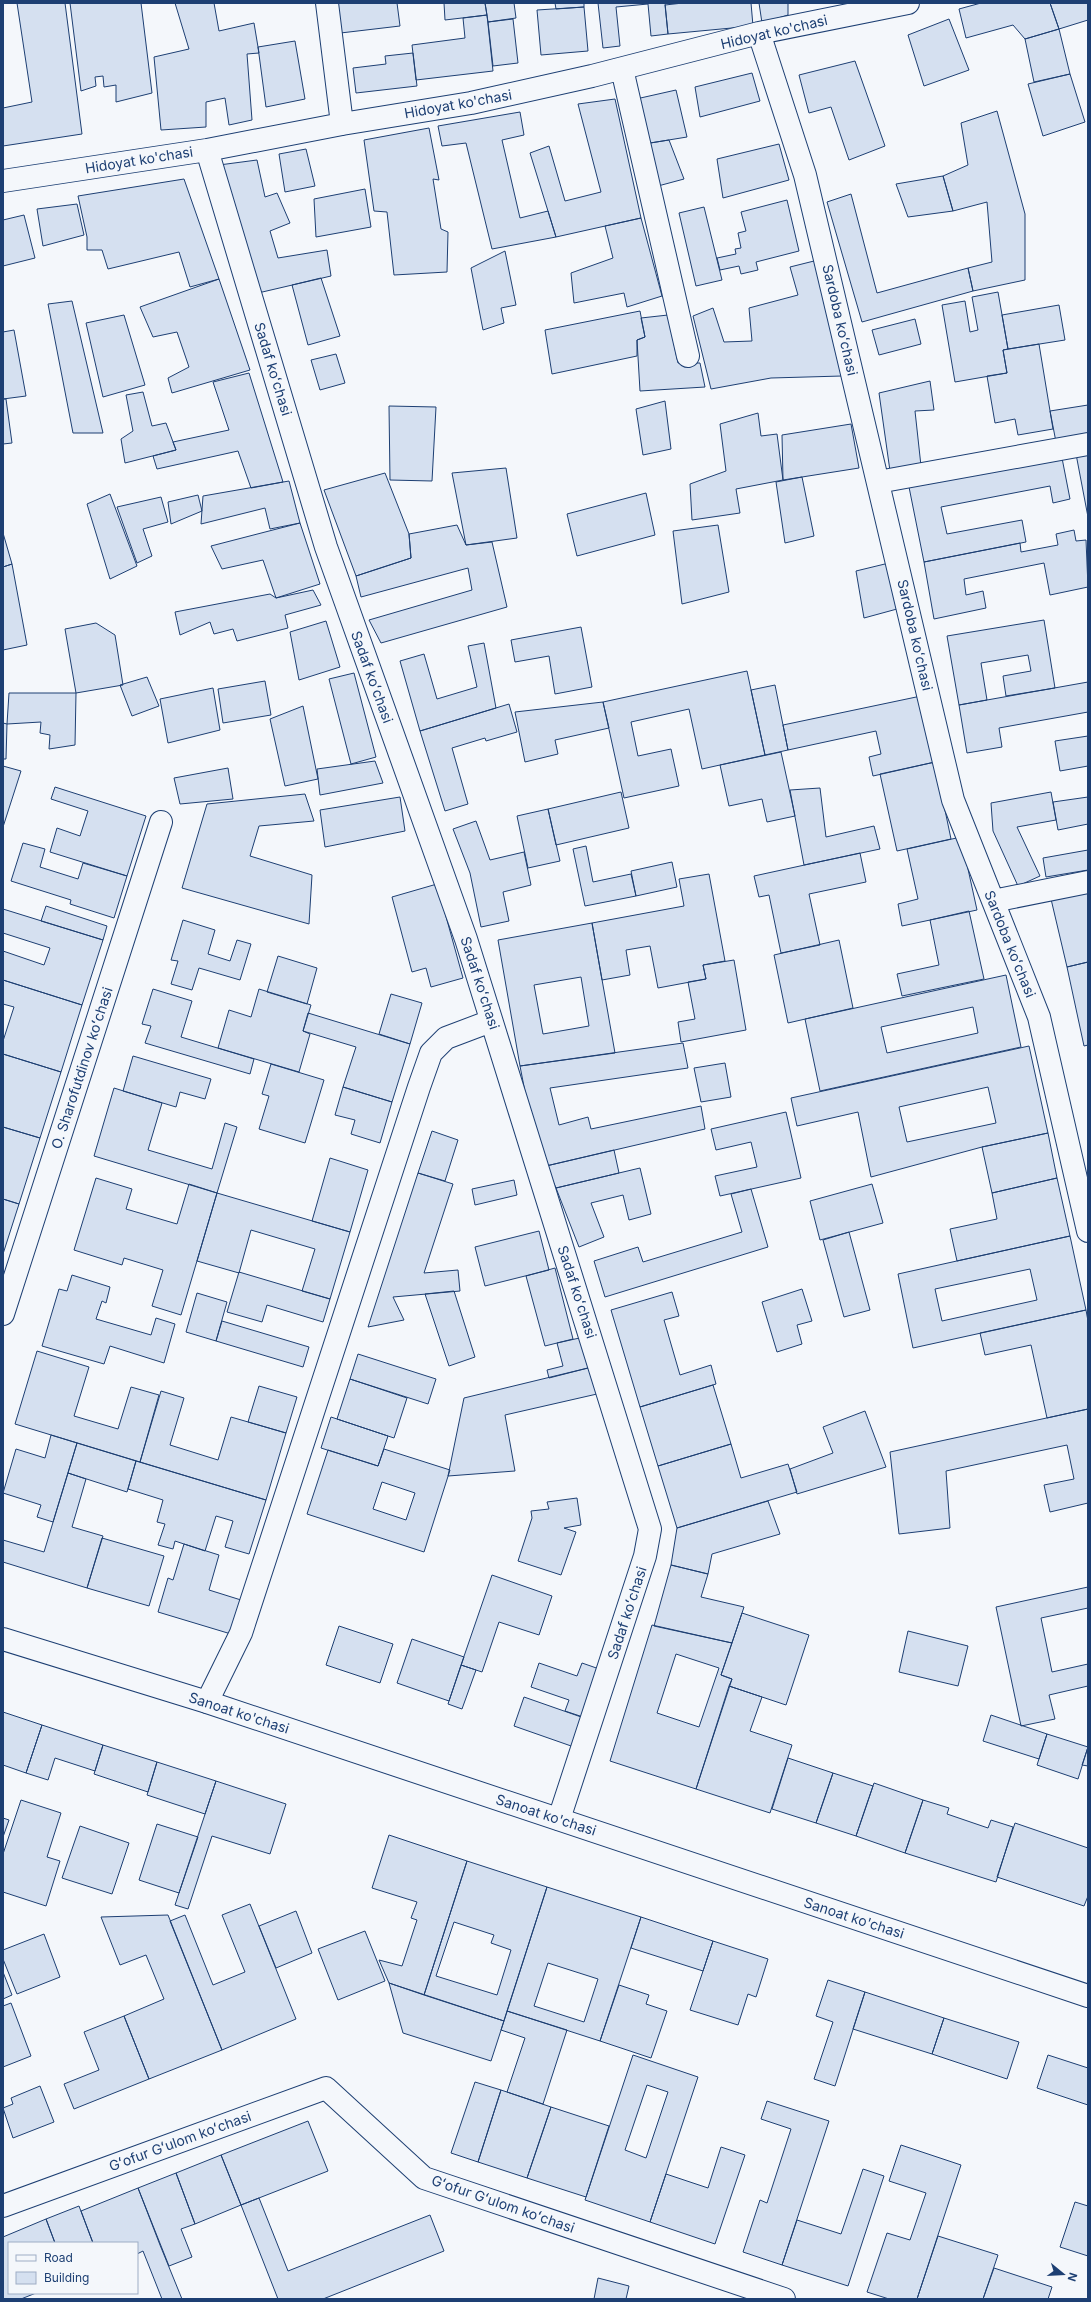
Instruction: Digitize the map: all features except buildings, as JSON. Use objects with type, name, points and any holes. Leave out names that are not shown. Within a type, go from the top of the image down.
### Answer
[{"type":"street","points":[[327,3],[342,124]]},
{"type":"street","name":"Hidoyat ko'chasi","points":[[3,181],[207,150],[342,124],[471,102],[622,69],[759,33],[908,3]]},
{"type":"street","name":"Sardoba koʻchasi","points":[[759,33],[806,175],[953,800],[1039,1017],[1088,1231]]},
{"type":"street","points":[[622,69],[688,356]]},
{"type":"street","name":"Sadaf koʻchasi","points":[[207,150],[326,547],[466,939],[650,1529],[645,1556],[559,1820]]},
{"type":"street","points":[[878,482],[1088,444]]},
{"type":"street","name":"O. Sharofutdinov koʻchasi","points":[[3,1314],[161,822]]},
{"type":"street","points":[[994,901],[1088,882]]},
{"type":"street","points":[[207,1702],[241,1633],[418,1087],[431,1053],[446,1038],[492,1020]]},
{"type":"street","name":"Sanoat ko'chasi","points":[[3,1639],[207,1702],[1088,1996]]},
{"type":"street","name":"Gʻofur Gʻulom koʻchasi","points":[[3,2206],[326,2088],[424,2178],[784,2299]]}]
